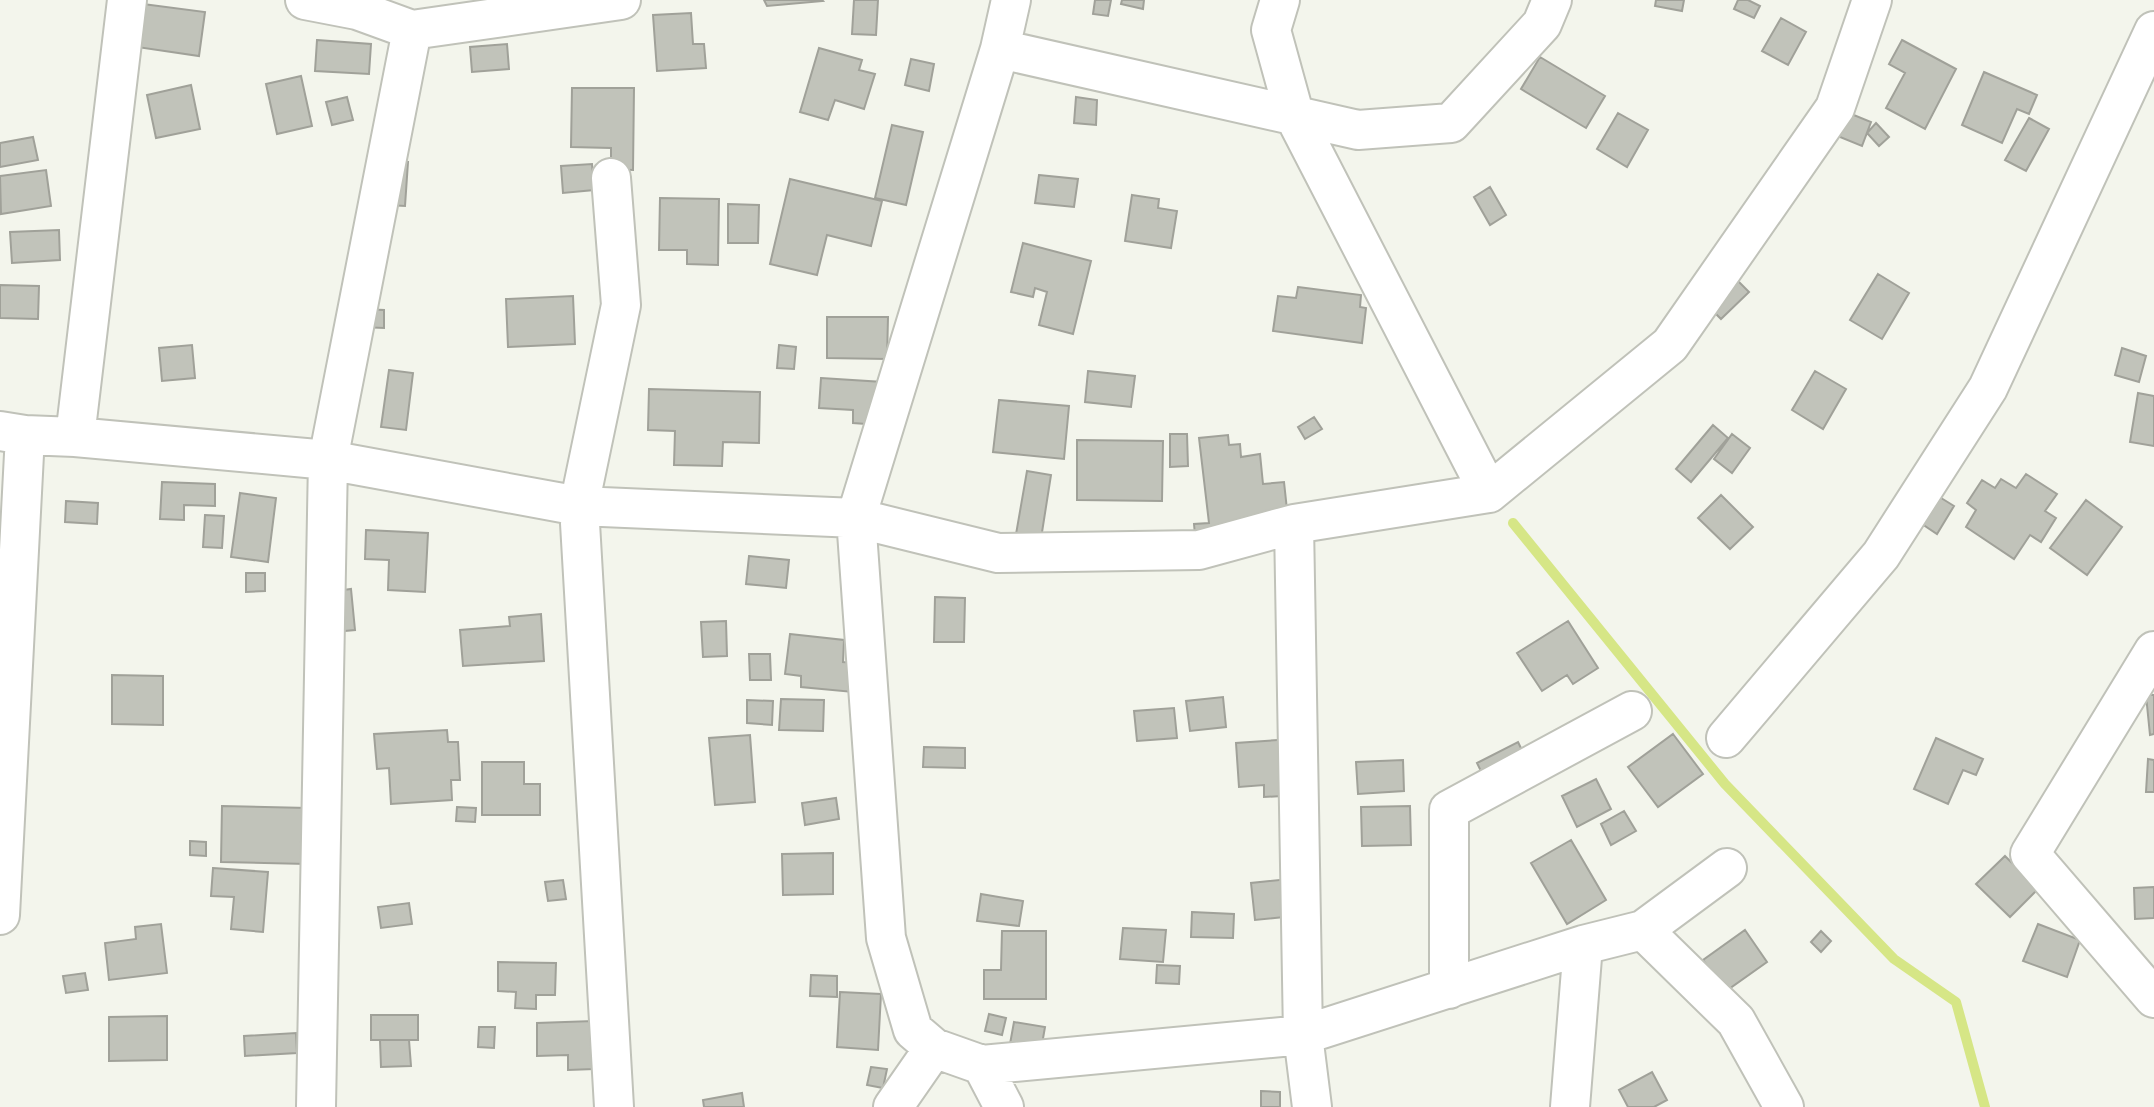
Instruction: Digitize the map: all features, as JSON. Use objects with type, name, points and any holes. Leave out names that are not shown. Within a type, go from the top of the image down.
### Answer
[{"type":"street","points":[[75,437],[127,0]]},
{"type":"street","points":[[305,0],[358,5],[412,30],[621,0]]},
{"type":"street","points":[[1012,0],[1000,50],[856,518],[886,938],[913,1030],[934,1048],[982,1065],[1303,1035],[1583,945],[1643,930],[1727,868]]},
{"type":"street","points":[[1280,0],[1271,30],[1295,117],[1489,493]]},
{"type":"street","points":[[1000,50],[1359,130],[1451,123],[1542,24],[1552,0]]},
{"type":"street","points":[[0,915],[13,433],[328,460],[579,506],[856,518],[998,553],[1199,550],[1294,524],[1489,493],[1670,345],[1835,108],[1872,0]]},
{"type":"street","points":[[316,1107],[328,460],[412,30]]},
{"type":"street","points":[[1726,738],[1881,555],[1988,388],[2153,36]]},
{"type":"street","points":[[611,178],[621,306],[579,506],[614,1107]]},
{"type":"street","points":[[1294,524],[1303,1035],[1312,1107]]},
{"type":"street","points":[[2154,651],[2030,854],[2154,998]]},
{"type":"street","points":[[1449,989],[1448,810],[1632,711]]},
{"type":"street","points":[[1643,930],[1736,1021],[1784,1107]]},
{"type":"street","points":[[1570,1107],[1583,945]]},
{"type":"street","points":[[893,1107],[934,1048]]},
{"type":"street","points":[[982,1065],[1004,1107]]},
{"type":"building","points":[[764,0],[822,0],[823,1],[767,6]]},
{"type":"building","points":[[854,0],[878,0],[876,35],[852,34]]},
{"type":"building","points":[[1095,0],[1111,0],[1108,16],[1093,14]]},
{"type":"building","points":[[1122,0],[1144,0],[1143,9],[1121,4]]},
{"type":"building","points":[[1656,0],[1684,0],[1682,11],[1655,6]]},
{"type":"building","points":[[1738,0],[1748,0],[1760,6],[1754,18],[1734,9]]},
{"type":"building","points":[[143,4],[205,12],[199,56],[137,47]]},
{"type":"building","points":[[691,13],[693,44],[704,44],[706,68],[657,71],[653,15]]},
{"type":"building","points":[[1781,18],[1806,32],[1788,65],[1762,51]]},
{"type":"building","points":[[317,40],[371,44],[369,74],[315,71]]},
{"type":"building","points":[[1902,40],[1956,69],[1925,129],[1886,108],[1905,73],[1889,64]]},
{"type":"building","points":[[507,44],[509,69],[472,72],[470,47]]},
{"type":"building","points":[[819,48],[862,60],[859,70],[875,74],[864,109],[835,100],[828,120],[800,112]]},
{"type":"building","points":[[1540,57],[1605,96],[1586,128],[1521,89]]},
{"type":"building","points":[[911,59],[934,64],[929,91],[905,85]]},
{"type":"building","points":[[1984,72],[2037,95],[2029,114],[2017,109],[2002,143],[1962,125]]},
{"type":"building","points":[[301,76],[312,126],[277,134],[266,84]]},
{"type":"building","points":[[191,85],[200,129],[156,138],[147,95]]},
{"type":"building","points":[[572,88],[634,88],[633,170],[611,169],[611,148],[571,147]]},
{"type":"building","points":[[347,97],[353,120],[332,125],[326,102]]},
{"type":"building","points":[[1076,97],[1097,100],[1096,125],[1074,123]]},
{"type":"building","points":[[1844,111],[1871,122],[1862,146],[1835,135]]},
{"type":"building","points":[[1618,113],[1648,130],[1627,167],[1597,149]]},
{"type":"building","points":[[2029,118],[2049,129],[2026,171],[2005,160]]},
{"type":"building","points":[[1876,123],[1889,137],[1879,146],[1867,133]]},
{"type":"building","points":[[892,125],[923,132],[906,205],[875,198]]},
{"type":"building","points":[[33,137],[38,160],[0,167],[0,143]]},
{"type":"building","points":[[390,161],[408,162],[405,206],[387,205]]},
{"type":"building","points":[[592,164],[594,190],[563,193],[561,166]]},
{"type":"building","points":[[46,170],[51,206],[1,214],[0,176]]},
{"type":"building","points":[[1039,175],[1078,179],[1074,207],[1035,203]]},
{"type":"building","points":[[790,179],[882,201],[871,246],[827,235],[817,275],[770,264]]},
{"type":"building","points":[[1490,187],[1506,215],[1490,225],[1474,197]]},
{"type":"building","points":[[1132,195],[1159,199],[1158,208],[1177,211],[1171,248],[1125,241]]},
{"type":"building","points":[[660,198],[719,199],[718,265],[687,264],[687,250],[659,250]]},
{"type":"building","points":[[728,204],[759,205],[758,243],[728,243]]},
{"type":"building","points":[[59,230],[60,260],[12,263],[10,232]]},
{"type":"building","points":[[1023,243],[1091,261],[1073,334],[1039,325],[1047,292],[1035,288],[1033,297],[1011,292]]},
{"type":"building","points":[[1878,274],[1909,293],[1882,339],[1850,320]]},
{"type":"building","points":[[1734,277],[1749,292],[1721,319],[1706,304]]},
{"type":"building","points":[[0,285],[39,286],[38,319],[0,318]]},
{"type":"building","points":[[1298,287],[1361,295],[1360,307],[1366,308],[1362,343],[1273,331],[1278,296],[1296,298]]},
{"type":"building","points":[[573,296],[575,344],[508,347],[506,299]]},
{"type":"building","points":[[338,308],[384,310],[384,328],[337,326]]},
{"type":"building","points":[[827,317],[888,317],[887,359],[827,358]]},
{"type":"building","points":[[192,345],[195,378],[162,381],[159,348]]},
{"type":"building","points":[[779,345],[796,347],[794,369],[777,368]]},
{"type":"building","points":[[2122,348],[2146,356],[2139,382],[2115,375]]},
{"type":"building","points":[[389,370],[413,373],[406,430],[381,427]]},
{"type":"building","points":[[1088,371],[1135,376],[1131,407],[1085,402]]},
{"type":"building","points":[[1815,371],[1846,389],[1823,429],[1792,410]]},
{"type":"building","points":[[821,378],[883,382],[880,425],[853,423],[853,410],[819,408]]},
{"type":"building","points":[[649,389],[760,392],[759,443],[723,442],[722,466],[674,465],[675,431],[648,430]]},
{"type":"building","points":[[2138,393],[2154,396],[2154,446],[2130,442]]},
{"type":"building","points":[[999,400],[1069,406],[1064,459],[993,452]]},
{"type":"building","points":[[1314,417],[1322,429],[1305,439],[1298,427]]},
{"type":"building","points":[[1713,425],[1728,438],[1691,482],[1676,469]]},
{"type":"building","points":[[1170,434],[1187,434],[1188,466],[1170,467]]},
{"type":"building","points":[[1732,434],[1750,448],[1732,473],[1714,459]]},
{"type":"building","points":[[1228,435],[1229,445],[1240,444],[1241,457],[1260,454],[1263,484],[1284,482],[1288,519],[1197,557],[1194,524],[1209,523],[1199,438]]},
{"type":"building","points":[[1077,440],[1163,441],[1162,501],[1077,500]]},
{"type":"building","points":[[1027,471],[1051,475],[1040,545],[1015,540]]},
{"type":"building","points":[[2026,474],[2057,494],[2045,511],[2056,518],[2041,542],[2030,535],[2014,559],[1966,527],[1976,510],[1967,503],[1982,480],[1995,488],[2001,479],[2016,488]]},
{"type":"building","points":[[162,482],[215,484],[215,506],[184,505],[184,520],[160,519]]},
{"type":"building","points":[[240,493],[276,498],[268,562],[231,557]]},
{"type":"building","points":[[1933,493],[1954,506],[1937,534],[1916,520]]},
{"type":"building","points":[[1721,495],[1753,527],[1730,549],[1698,518]]},
{"type":"building","points":[[2086,500],[2122,527],[2087,575],[2050,548]]},
{"type":"building","points":[[66,501],[98,503],[97,524],[65,522]]},
{"type":"building","points":[[205,515],[224,516],[222,548],[203,547]]},
{"type":"building","points":[[366,530],[428,533],[425,592],[388,590],[389,560],[365,559]]},
{"type":"building","points":[[749,556],[789,560],[786,588],[746,584]]},
{"type":"building","points":[[246,573],[265,573],[265,591],[246,592]]},
{"type":"building","points":[[351,589],[355,630],[334,632],[329,592]]},
{"type":"building","points":[[935,597],[965,598],[964,642],[934,642]]},
{"type":"building","points":[[541,614],[544,661],[463,666],[460,630],[510,626],[509,617]]},
{"type":"building","points":[[726,621],[727,656],[703,657],[701,622]]},
{"type":"building","points":[[1568,621],[1598,668],[1573,684],[1567,675],[1542,691],[1517,653]]},
{"type":"building","points":[[790,634],[844,640],[843,662],[856,663],[853,692],[801,687],[801,676],[785,674]]},
{"type":"building","points":[[749,654],[770,654],[771,680],[750,680]]},
{"type":"building","points":[[112,675],[163,676],[163,725],[112,724]]},
{"type":"building","points":[[2146,695],[2154,695],[2154,734],[2150,735]]},
{"type":"building","points":[[1223,697],[1226,727],[1190,731],[1186,701]]},
{"type":"building","points":[[781,699],[824,700],[823,731],[779,730]]},
{"type":"building","points":[[747,700],[773,701],[772,725],[747,723]]},
{"type":"building","points":[[1174,708],[1177,738],[1137,741],[1134,711]]},
{"type":"building","points":[[447,730],[448,742],[458,742],[460,780],[451,780],[452,800],[391,804],[389,768],[377,769],[374,734]]},
{"type":"building","points":[[1673,734],[1703,774],[1658,807],[1628,767]]},
{"type":"building","points":[[750,735],[755,802],[715,805],[709,738]]},
{"type":"building","points":[[1936,738],[1983,759],[1976,775],[1963,770],[1948,804],[1914,789]]},
{"type":"building","points":[[1293,739],[1298,795],[1264,797],[1264,785],[1239,787],[1236,743]]},
{"type":"building","points":[[1518,742],[1532,771],[1491,792],[1477,763]]},
{"type":"building","points":[[924,747],[965,748],[965,768],[923,767]]},
{"type":"building","points":[[2148,759],[2154,760],[2154,792],[2146,792]]},
{"type":"building","points":[[1403,760],[1404,791],[1358,794],[1356,762]]},
{"type":"building","points":[[482,762],[524,762],[524,784],[540,784],[540,815],[482,815]]},
{"type":"building","points":[[1596,779],[1611,809],[1577,827],[1562,796]]},
{"type":"building","points":[[836,798],[839,819],[805,825],[802,803]]},
{"type":"building","points":[[222,806],[308,808],[307,864],[221,862]]},
{"type":"building","points":[[1410,806],[1411,845],[1362,846],[1361,807]]},
{"type":"building","points":[[457,807],[476,808],[475,822],[456,821]]},
{"type":"building","points":[[1624,811],[1636,831],[1611,845],[1601,824]]},
{"type":"building","points":[[1571,840],[1606,900],[1567,924],[1531,863]]},
{"type":"building","points":[[190,841],[206,842],[206,856],[190,855]]},
{"type":"building","points":[[833,853],[833,894],[783,895],[782,854]]},
{"type":"building","points":[[2005,856],[2038,889],[2010,917],[1976,884]]},
{"type":"building","points":[[213,868],[268,872],[263,932],[231,929],[234,897],[211,896]]},
{"type":"building","points":[[1299,878],[1303,915],[1255,920],[1251,883]]},
{"type":"building","points":[[563,880],[566,899],[548,901],[545,882]]},
{"type":"building","points":[[2154,887],[2154,918],[2135,919],[2134,888]]},
{"type":"building","points":[[981,894],[1023,901],[1019,926],[977,921]]},
{"type":"building","points":[[409,903],[412,924],[381,928],[378,907]]},
{"type":"building","points":[[1192,912],[1234,914],[1233,938],[1191,937]]},
{"type":"building","points":[[161,924],[167,973],[109,980],[105,943],[136,939],[135,927]]},
{"type":"building","points":[[2038,924],[2080,940],[2067,977],[2023,961]]},
{"type":"building","points":[[1123,928],[1166,930],[1163,962],[1120,959]]},
{"type":"building","points":[[1745,930],[1767,962],[1726,991],[1703,960]]},
{"type":"building","points":[[1002,931],[1046,931],[1046,999],[984,999],[984,970],[1001,970]]},
{"type":"building","points":[[1821,931],[1831,941],[1821,952],[1811,942]]},
{"type":"building","points":[[498,962],[556,963],[555,995],[536,995],[536,1009],[515,1008],[516,992],[498,991]]},
{"type":"building","points":[[1157,965],[1180,966],[1179,984],[1156,983]]},
{"type":"building","points":[[85,973],[88,990],[66,993],[63,976]]},
{"type":"building","points":[[811,975],[837,976],[837,997],[810,996]]},
{"type":"building","points":[[840,992],[881,994],[878,1050],[837,1047]]},
{"type":"building","points":[[989,1014],[1006,1018],[1002,1035],[985,1031]]},
{"type":"building","points":[[371,1015],[418,1015],[418,1040],[371,1040]]},
{"type":"building","points":[[167,1016],[167,1060],[109,1061],[109,1017]]},
{"type":"building","points":[[593,1021],[594,1069],[568,1070],[568,1055],[537,1056],[537,1023]]},
{"type":"building","points":[[1014,1022],[1045,1027],[1041,1050],[1010,1044]]},
{"type":"building","points":[[479,1027],[495,1027],[494,1048],[478,1047]]},
{"type":"building","points":[[296,1033],[297,1053],[245,1056],[244,1036]]},
{"type":"building","points":[[380,1040],[409,1040],[411,1066],[381,1067]]},
{"type":"building","points":[[871,1067],[887,1069],[883,1088],[867,1085]]},
{"type":"building","points":[[1652,1072],[1667,1100],[1654,1107],[1628,1107],[1619,1090]]},
{"type":"building","points":[[1261,1091],[1280,1092],[1280,1107],[1261,1107]]},
{"type":"building","points":[[742,1093],[744,1107],[704,1107],[703,1100]]},
{"type":"waterway","points":[[1513,523],[1725,784],[1894,959],[1956,1002],[1985,1107]]}]
